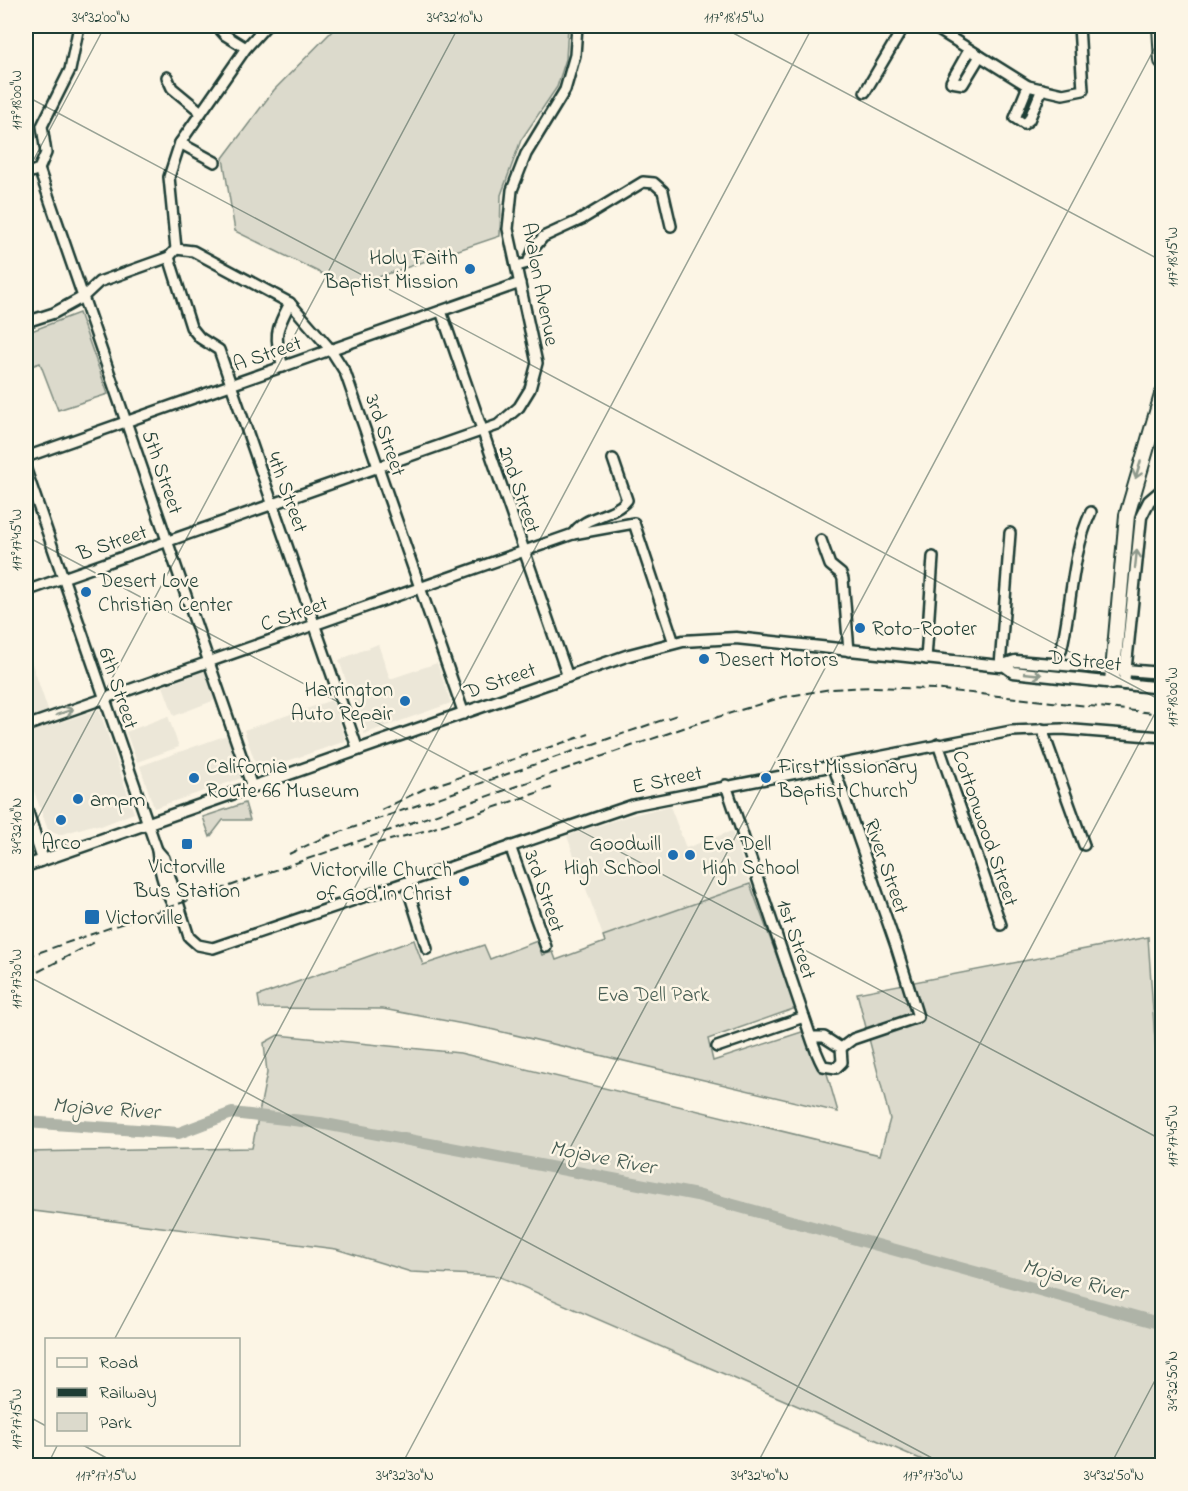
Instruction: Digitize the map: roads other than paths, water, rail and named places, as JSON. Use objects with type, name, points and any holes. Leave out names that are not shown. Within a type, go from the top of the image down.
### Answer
[{"type":"highway","points":[[1160,26],[1162,61]]},
{"type":"highway","points":[[1119,676],[1128,506],[1162,394]]},
{"type":"main road","points":[[1119,676],[1141,517],[1149,501],[1162,490]]},
{"type":"main road","name":"D Street","points":[[26,866],[629,655],[674,643],[736,638],[1002,666],[1015,661],[1119,676],[1162,688]]},
{"type":"main road","name":"D Street","points":[[1119,676],[1162,673]]},
{"type":"main road","points":[[26,808],[43,860]]},
{"type":"street","points":[[26,174],[39,169],[46,153],[42,126],[70,70],[79,26]]},
{"type":"street","points":[[217,26],[225,35],[246,48]]},
{"type":"street","points":[[26,321],[54,313],[83,297],[99,282],[169,256],[176,249],[169,177],[180,143],[246,48],[266,26]]},
{"type":"street","name":"Avalon Avenue","points":[[482,431],[498,425],[519,407],[530,388],[537,363],[508,229],[512,190],[526,154],[565,90],[575,55],[577,26]]},
{"type":"street","points":[[866,92],[904,26]]},
{"type":"street","points":[[932,26],[1028,86],[1062,94],[1083,90],[1079,26]]},
{"type":"street","points":[[969,50],[951,82],[963,84],[980,56]]},
{"type":"street","points":[[167,77],[172,88],[201,112]]},
{"type":"street","points":[[1028,86],[1015,118],[1024,124],[1029,120],[1042,89]]},
{"type":"street","points":[[180,143],[214,162]]},
{"type":"street","name":"5th Street","points":[[39,169],[252,787]]},
{"type":"street","points":[[517,266],[528,263],[534,248],[543,237],[582,219],[644,182],[654,183],[663,191],[670,226]]},
{"type":"street","name":"3rd Street","points":[[176,249],[193,251],[290,303],[331,350],[345,372],[464,714]]},
{"type":"street","name":"4th Street","points":[[169,256],[191,327],[200,338],[219,350],[358,750]]},
{"type":"street","name":"A Street","points":[[26,457],[520,283]]},
{"type":"street","points":[[283,367],[276,329],[290,303]]},
{"type":"street","name":"2nd Street","points":[[441,311],[568,677]]},
{"type":"street","name":"B Street","points":[[26,591],[482,431]]},
{"type":"street","points":[[573,534],[578,525],[620,508],[627,500],[614,459]]},
{"type":"street","name":"6th Street","points":[[26,470],[157,850],[158,863],[174,909],[181,917],[189,936],[198,945]]},
{"type":"street","points":[[1061,651],[1080,535],[1090,512]]},
{"type":"street","points":[[573,534],[634,523],[674,643]]},
{"type":"street","points":[[1002,666],[1010,533]]},
{"type":"street","name":"C Street","points":[[26,726],[573,534]]},
{"type":"street","points":[[821,540],[830,565],[841,574],[843,579],[849,651]]},
{"type":"street","points":[[926,659],[933,557]]},
{"type":"street","points":[[1042,729],[1084,845]]},
{"type":"street","name":"E Street","points":[[198,945],[210,948],[222,947],[633,805],[1011,730],[1042,729],[1162,737]]},
{"type":"street","name":"Cottonwood Street","points":[[938,744],[1000,925]]},
{"type":"street","name":"River Street","points":[[833,765],[896,946],[918,1017],[853,1038],[841,1048]]},
{"type":"street","name":"1st Street","points":[[726,785],[822,1066],[830,1069],[836,1068],[842,1062],[841,1048]]},
{"type":"street","name":"3rd Street","points":[[510,846],[546,947]]},
{"type":"street","points":[[406,883],[427,949]]},
{"type":"street","points":[[717,1047],[804,1017]]},
{"type":"street","points":[[811,1037],[824,1037],[841,1048]]},
{"type":"waterway","name":"Mojave River","points":[[26,1122],[179,1133],[232,1113],[320,1123],[697,1195],[1162,1324]]},
{"type":"railway","points":[[26,957],[692,725],[783,697],[831,689],[871,687],[934,689],[1162,714]]},
{"type":"railway","points":[[323,838],[677,715]]},
{"type":"railway","points":[[381,810],[424,789],[589,734]]},
{"type":"railway","points":[[363,847],[428,830],[554,787]]},
{"type":"railway","points":[[289,854],[329,835]]},
{"type":"railway","points":[[26,978],[95,942]]},
{"type":"place","name":"Holy Faith Baptist Mission","points":[[470,269]]},
{"type":"place","name":"Desert Love Christian Center","points":[[86,592]]},
{"type":"place","name":"Roto-Rooter","points":[[860,628]]},
{"type":"place","name":"Desert Motors","points":[[704,659]]},
{"type":"place","name":"Harrington Auto Repair","points":[[405,701]]},
{"type":"place","name":"California Route 66 Museum","points":[[194,778]]},
{"type":"place","name":"First Missionary Baptist Church","points":[[766,778]]},
{"type":"place","name":"ampm","points":[[78,799]]},
{"type":"place","name":"Arco","points":[[61,820]]},
{"type":"place","name":"Victorville Bus Station","points":[[187,844]]},
{"type":"place","name":"Goodwill High School","points":[[673,855]]},
{"type":"place","name":"Eva Dell High School","points":[[690,855]]},
{"type":"place","name":"Victorville Church of God in Christ","points":[[464,881]]},
{"type":"place","name":"Victorville","points":[[92,917]]},
{"type":"park label","name":"Eva Dell Park","points":[[653,994]]}]
